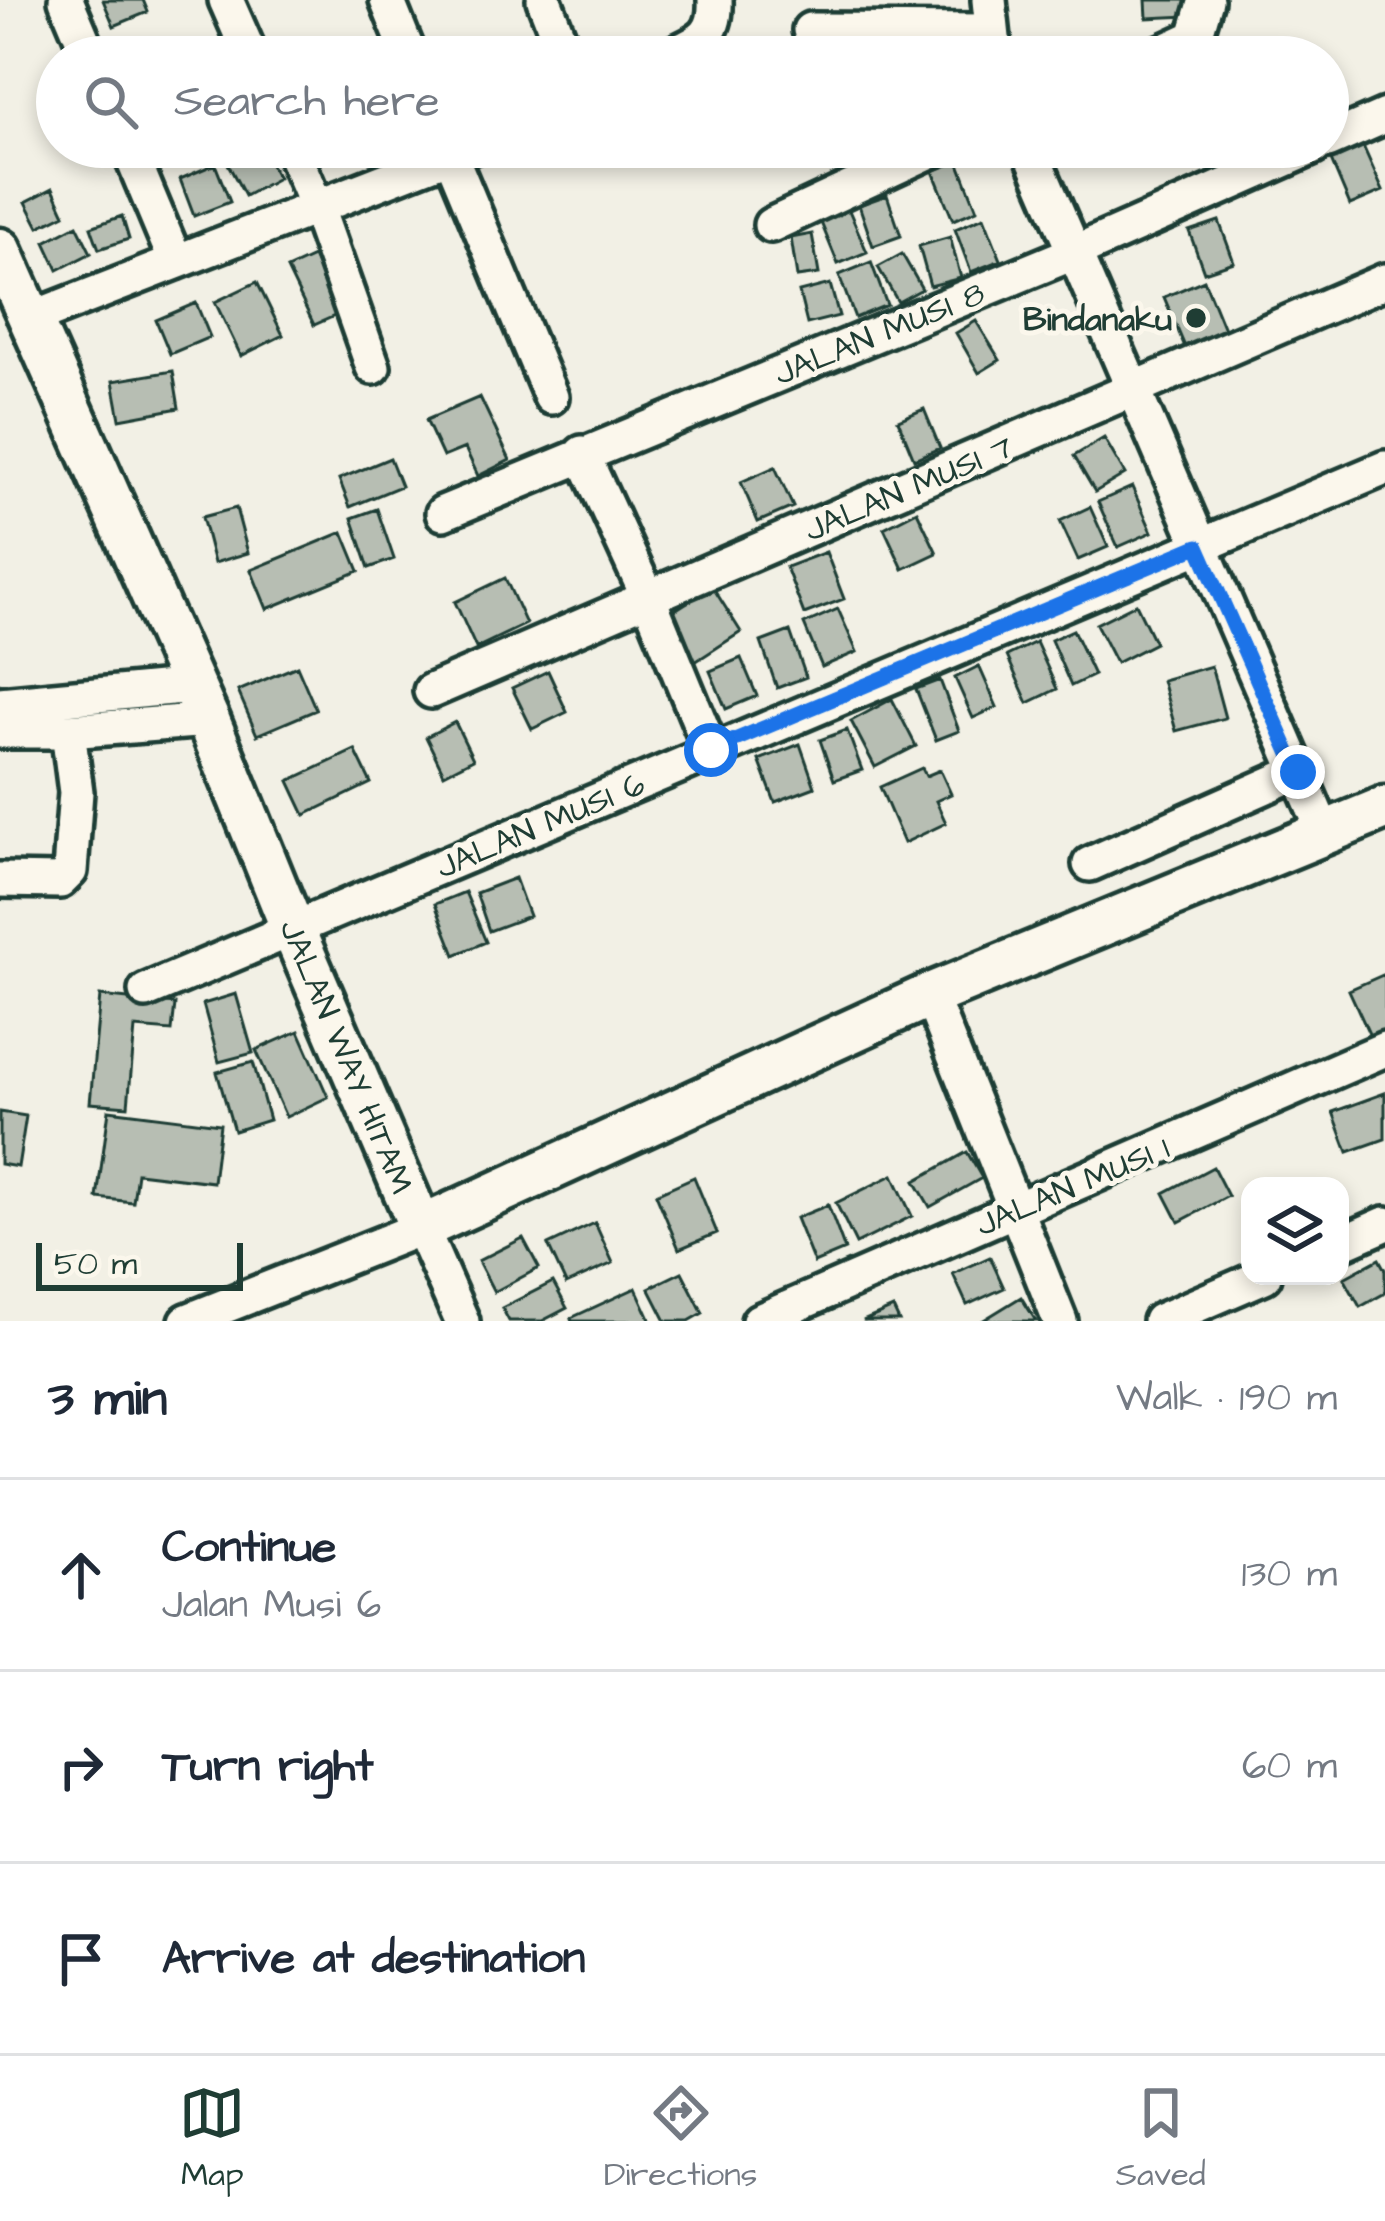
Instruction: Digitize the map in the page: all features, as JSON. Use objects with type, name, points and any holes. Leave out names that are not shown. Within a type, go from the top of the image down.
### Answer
[{"type":"street","points":[[66,0],[81,36]]},
{"type":"street","points":[[226,0],[242,36]]},
{"type":"street","points":[[387,0],[402,36]]},
{"type":"street","points":[[544,0],[558,36]]},
{"type":"street","points":[[709,36],[715,0]]},
{"type":"street","points":[[1196,36],[1206,0]]},
{"type":"street","points":[[810,30],[992,29]]},
{"type":"street","points":[[1349,132],[1385,116]]},
{"type":"street","points":[[137,168],[176,262]]},
{"type":"street","points":[[300,168],[373,367]]},
{"type":"street","points":[[30,319],[413,168]]},
{"type":"street","points":[[463,168],[551,397]]},
{"type":"street","points":[[771,225],[893,168]]},
{"type":"street","points":[[1038,168],[1324,832]]},
{"type":"street","name":"JALAN MUSI 8","points":[[443,513],[1073,253],[1266,168]]},
{"type":"street","name":"JALAN WAY HITAM","points":[[0,250],[201,703],[421,1228],[930,995],[1385,808]]},
{"type":"street","name":"JALAN MUSI 7","points":[[430,692],[1385,281]]},
{"type":"street","points":[[582,453],[711,750]]},
{"type":"street","name":"JALAN MUSI 6","points":[[146,991],[1385,469]]},
{"type":"street","points":[[0,704],[201,703]]},
{"type":"street","points":[[0,731],[68,731],[201,703]]},
{"type":"street","points":[[0,880],[60,881],[70,871],[76,792],[68,731]]},
{"type":"street","points":[[1090,864],[1298,772]]},
{"type":"street","points":[[930,995],[1060,1321]]},
{"type":"street","name":"JALAN MUSI 1","points":[[759,1321],[1385,1049]]},
{"type":"street","points":[[1349,1240],[1385,1224]]},
{"type":"street","points":[[187,1321],[421,1228],[462,1321]]},
{"type":"street","points":[[1160,1321],[1243,1285]]},
{"type":"building","points":[[103,0],[143,0],[148,12],[114,26]]},
{"type":"building","points":[[1146,0],[1187,0],[1188,16],[1147,18]]},
{"type":"building","points":[[1363,146],[1383,191],[1350,205],[1334,168],[1349,168],[1349,152]]},
{"type":"building","points":[[217,168],[230,202],[194,216],[180,179]]},
{"type":"building","points":[[230,168],[273,168],[278,178],[245,196]]},
{"type":"building","points":[[961,168],[977,210],[953,220],[933,171]]},
{"type":"building","points":[[53,188],[65,214],[39,227],[26,202]]},
{"type":"building","points":[[887,195],[901,236],[873,246],[859,205]]},
{"type":"building","points":[[848,208],[867,252],[838,264],[820,220]]},
{"type":"building","points":[[122,216],[129,239],[99,249],[91,227]]},
{"type":"building","points":[[984,217],[1001,260],[971,272],[955,229]]},
{"type":"building","points":[[1219,221],[1234,262],[1204,272],[1189,231]]},
{"type":"building","points":[[77,225],[91,253],[58,270],[45,242]]},
{"type":"building","points":[[812,234],[819,274],[797,277],[791,238]]},
{"type":"building","points":[[950,237],[961,278],[930,286],[919,246]]},
{"type":"building","points":[[902,254],[922,289],[898,302],[878,267]]},
{"type":"building","points":[[313,257],[339,314],[314,325],[287,269]]},
{"type":"building","points":[[871,262],[887,305],[855,318],[839,275]]},
{"type":"building","name":"Bindanaku","points":[[1204,280],[1228,339],[1188,354],[1164,297]]},
{"type":"building","points":[[257,282],[283,335],[241,356],[215,302]]},
{"type":"building","points":[[830,284],[839,316],[807,324],[799,292]]},
{"type":"building","points":[[196,303],[210,337],[170,354],[156,320]]},
{"type":"building","points":[[976,321],[1000,360],[979,373],[956,333]]},
{"type":"building","points":[[173,371],[179,408],[120,419],[113,381]]},
{"type":"building","points":[[480,397],[510,460],[478,476],[465,448],[443,457],[426,420]]},
{"type":"building","points":[[924,409],[940,448],[914,459],[898,420]]},
{"type":"building","points":[[1104,438],[1125,474],[1095,492],[1074,456]]},
{"type":"building","points":[[390,458],[401,486],[350,507],[339,479]]},
{"type":"building","points":[[775,467],[793,507],[758,522],[741,482]]},
{"type":"building","points":[[1132,487],[1152,532],[1118,547],[1098,502]]},
{"type":"building","points":[[1090,507],[1108,547],[1078,560],[1060,521]]},
{"type":"building","points":[[236,508],[248,553],[214,563],[202,517]]},
{"type":"building","points":[[377,509],[394,559],[369,568],[352,518]]},
{"type":"building","points":[[917,511],[937,553],[903,569],[884,528]]},
{"type":"building","points":[[343,532],[359,571],[267,609],[251,570]]},
{"type":"building","points":[[826,552],[844,599],[804,614],[786,567]]},
{"type":"building","points":[[505,578],[526,624],[476,648],[455,602]]},
{"type":"building","points":[[712,586],[741,632],[695,662],[666,616]]},
{"type":"building","points":[[1136,604],[1155,643],[1116,663],[1096,624]]},
{"type":"building","points":[[838,609],[857,652],[822,667],[804,624]]},
{"type":"building","points":[[1073,630],[1094,675],[1071,686],[1051,640]]},
{"type":"building","points":[[790,631],[806,677],[777,688],[761,642]]},
{"type":"building","points":[[1036,642],[1057,689],[1028,703],[1007,656]]},
{"type":"building","points":[[741,658],[757,696],[726,709],[710,671]]},
{"type":"building","points":[[297,666],[316,710],[257,735],[238,691]]},
{"type":"building","points":[[979,666],[997,707],[973,718],[955,678]]},
{"type":"building","points":[[1211,666],[1225,718],[1176,731],[1162,680]]},
{"type":"building","points":[[548,671],[567,712],[532,729],[512,688]]},
{"type":"building","points":[[940,680],[959,731],[936,740],[916,689]]},
{"type":"building","points":[[892,699],[916,746],[875,767],[851,721]]},
{"type":"building","points":[[455,722],[473,759],[444,774],[426,737]]},
{"type":"building","points":[[847,730],[862,770],[834,780],[820,740]]},
{"type":"building","points":[[800,744],[815,787],[775,802],[759,760]]},
{"type":"building","points":[[355,750],[371,783],[305,815],[289,781]]},
{"type":"building","points":[[922,768],[926,776],[940,770],[951,794],[936,801],[946,823],[904,843],[880,787]]},
{"type":"building","points":[[515,878],[529,916],[489,931],[476,893]]},
{"type":"building","points":[[465,892],[486,942],[455,955],[435,904]]},
{"type":"building","points":[[1385,974],[1385,1030],[1370,1036],[1349,990]]},
{"type":"building","points":[[236,994],[253,1053],[219,1062],[203,1004]]},
{"type":"building","points":[[100,996],[175,1004],[172,1031],[135,1028],[128,1106],[90,1103]]},
{"type":"building","points":[[299,1031],[328,1097],[286,1117],[256,1050]]},
{"type":"building","points":[[253,1062],[269,1120],[234,1131],[217,1072]]},
{"type":"building","points":[[1385,1093],[1385,1139],[1348,1152],[1333,1112]]},
{"type":"building","points":[[109,1110],[220,1124],[213,1182],[137,1173],[133,1202],[97,1198]]},
{"type":"building","points":[[0,1112],[26,1116],[18,1167],[0,1164]]},
{"type":"building","points":[[967,1152],[982,1178],[930,1207],[915,1181]]},
{"type":"building","points":[[1213,1167],[1228,1196],[1179,1222],[1164,1193]]},
{"type":"building","points":[[893,1175],[912,1216],[856,1244],[836,1203]]},
{"type":"building","points":[[694,1177],[717,1233],[679,1249],[656,1194]]},
{"type":"building","points":[[828,1205],[845,1250],[814,1263],[796,1218]]},
{"type":"building","points":[[595,1223],[613,1263],[566,1284],[548,1245]]},
{"type":"building","points":[[523,1238],[539,1268],[494,1292],[478,1261]]},
{"type":"building","points":[[990,1257],[1004,1288],[967,1305],[953,1274]]},
{"type":"building","points":[[1379,1259],[1385,1270],[1385,1293],[1360,1307],[1348,1285],[1349,1275]]},
{"type":"building","points":[[682,1272],[703,1313],[689,1321],[666,1321],[649,1288]]},
{"type":"building","points":[[553,1282],[567,1308],[542,1321],[509,1321],[502,1308]]},
{"type":"building","points":[[636,1288],[651,1321],[572,1321],[571,1318]]},
{"type":"building","points":[[1021,1297],[1036,1321],[982,1321]]},
{"type":"building","points":[[893,1308],[899,1321],[863,1321]]},
{"type":"place","name":"Bindanaku","points":[[1196,318]]},
{"type":"route","points":[[711,750],[1198,546],[1298,772]]}]
